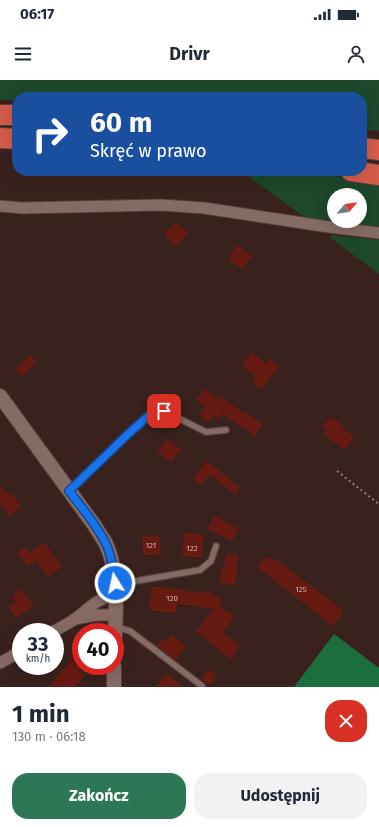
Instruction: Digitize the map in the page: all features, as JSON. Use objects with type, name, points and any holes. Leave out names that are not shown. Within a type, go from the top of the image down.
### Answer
[{"type":"highway","points":[[0,115],[12,115]]},
{"type":"highway","points":[[0,138],[12,138]]},
{"type":"highway","points":[[367,149],[379,150]]},
{"type":"highway","points":[[367,173],[379,175]]},
{"type":"street","points":[[0,206],[22,208],[161,205],[204,208],[379,233]]},
{"type":"street","points":[[0,396],[95,526],[106,544],[111,559],[116,589],[115,623]]},
{"type":"street","points":[[64,625],[74,619],[92,604],[116,589]]},
{"type":"street","points":[[74,619],[97,615],[110,623]]},
{"type":"street","points":[[0,663],[12,656]]},
{"type":"street","points":[[114,675],[114,687]]},
{"type":"lane","points":[[69,491],[154,411],[164,411],[206,432],[226,430]]},
{"type":"lane","points":[[116,589],[136,581],[200,570],[211,561],[216,546]]},
{"type":"lane","points":[[124,629],[130,631],[202,686]]},
{"type":"path","points":[[337,471],[379,504]]},
{"type":"green space","points":[[0,80],[379,80],[379,131],[367,130],[367,92],[12,92],[12,100],[0,100]]},
{"type":"green space","points":[[248,176],[335,176],[379,183],[379,227],[367,226],[367,188],[327,188],[327,221],[307,219]]},
{"type":"green space","points":[[331,235],[379,240],[379,274],[331,238]]},
{"type":"green space","points":[[334,634],[379,668],[379,687],[294,687]]},
{"type":"building","points":[[175,222],[188,232],[177,246],[164,235]]},
{"type":"building","points":[[237,245],[252,256],[243,269],[228,260]]},
{"type":"building","points":[[251,352],[266,364],[269,359],[279,366],[262,389],[252,381],[256,377],[242,364]]},
{"type":"building","points":[[30,355],[37,362],[22,376],[15,369]]},
{"type":"building","points":[[205,389],[219,400],[221,396],[244,414],[245,412],[263,424],[255,436],[222,414],[218,419],[213,415],[208,422],[199,414],[205,406],[196,399]]},
{"type":"building","points":[[330,417],[343,425],[342,427],[354,437],[345,450],[324,435],[327,430],[322,427]]},
{"type":"building","points":[[167,439],[181,449],[171,462],[157,452]]},
{"type":"building","points":[[207,461],[240,487],[235,494],[210,475],[201,485],[193,478]]},
{"type":"building","points":[[0,485],[8,495],[11,493],[21,507],[9,516],[0,504]]},
{"type":"building","points":[[214,516],[239,528],[233,541],[207,529]]},
{"type":"building","points":[[184,533],[204,535],[201,558],[182,556]]},
{"type":"building","points":[[159,535],[161,554],[143,555],[142,536]]},
{"type":"building","points":[[44,542],[62,567],[48,577],[36,560],[27,566],[17,553],[25,547],[30,553]]},
{"type":"building","points":[[226,554],[239,555],[235,585],[220,583],[222,566],[224,566]]},
{"type":"building","points":[[264,558],[277,560],[344,611],[333,626],[257,567]]},
{"type":"building","points":[[152,586],[205,593],[207,590],[223,601],[219,606],[234,617],[222,633],[240,645],[231,659],[196,631],[213,609],[177,604],[176,613],[149,610]]},
{"type":"building","points":[[21,589],[34,606],[16,618],[8,607],[16,602],[12,596]]},
{"type":"building","points":[[171,635],[186,646],[175,660],[157,646],[162,639],[166,642]]},
{"type":"building","points":[[72,652],[72,675],[85,675],[76,687],[49,687],[59,675],[64,675],[64,669],[71,660],[68,657]]},
{"type":"building","points":[[208,669],[217,676],[210,685],[201,679]]},
{"type":"building","points":[[167,673],[183,687],[156,687]]},
{"type":"route","points":[[115,583],[111,559],[106,544],[95,526],[69,491],[154,411],[164,411]]}]
